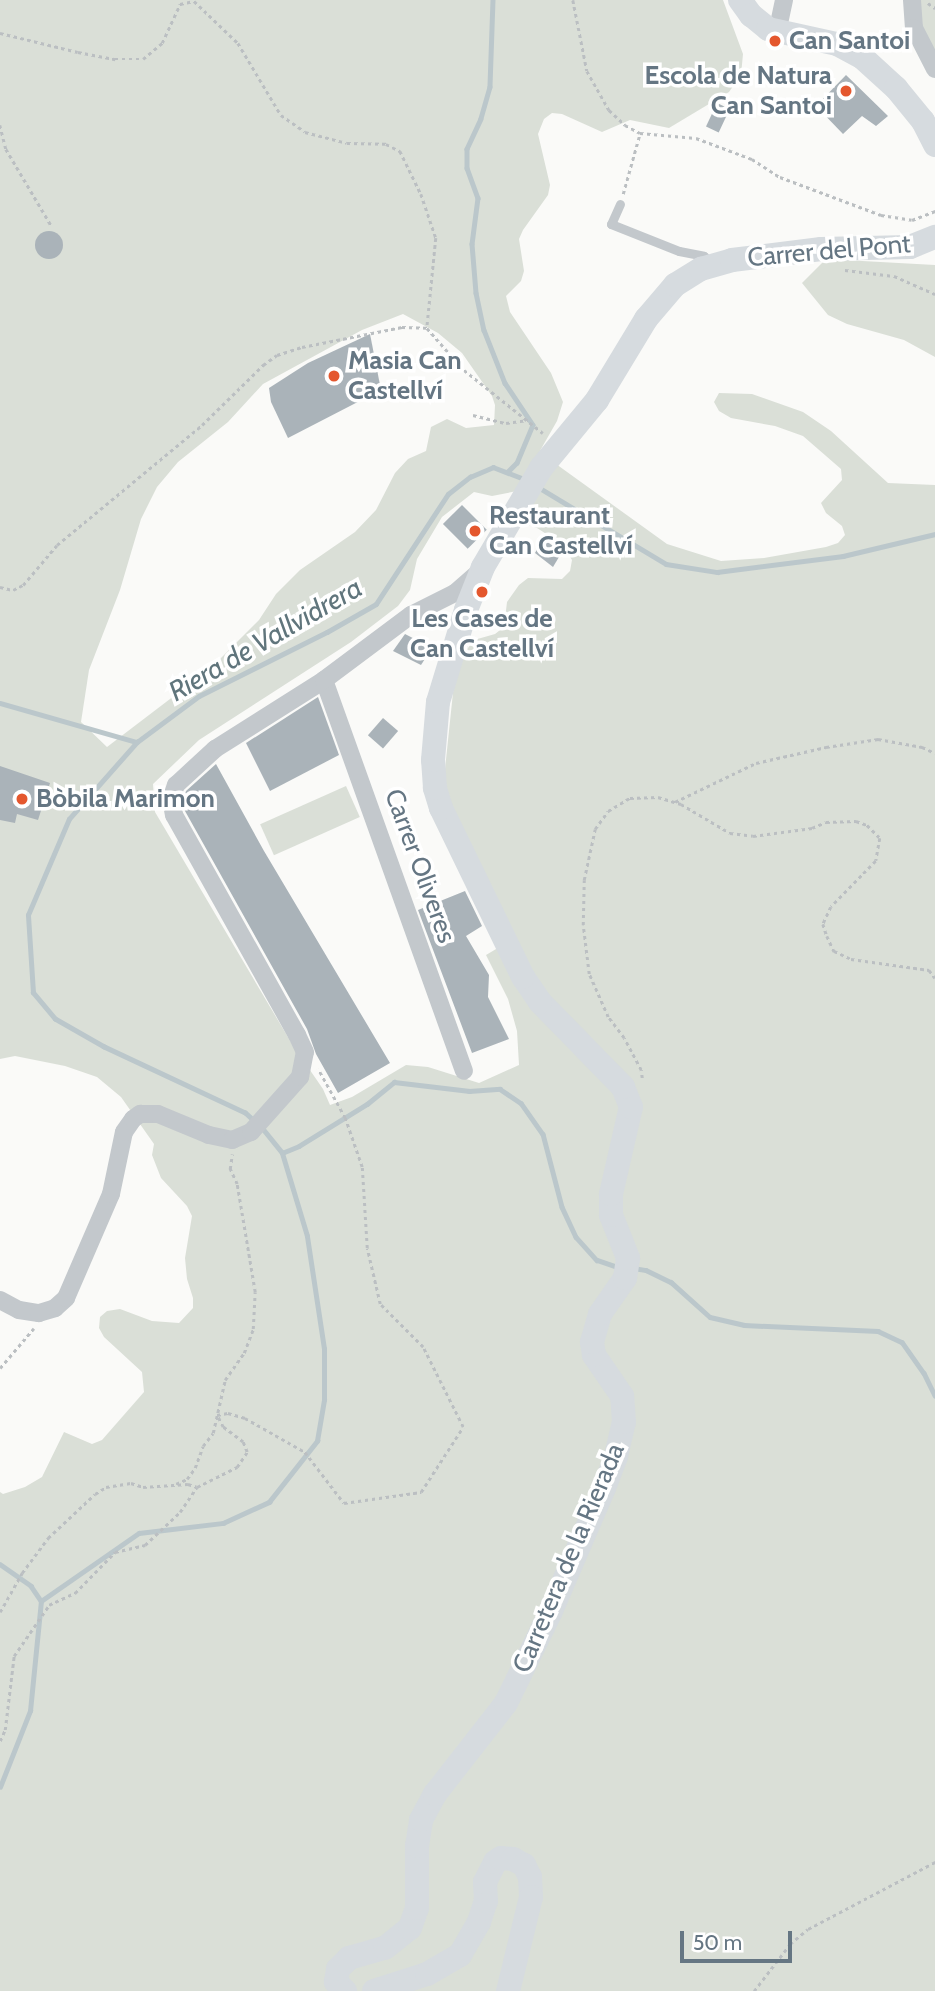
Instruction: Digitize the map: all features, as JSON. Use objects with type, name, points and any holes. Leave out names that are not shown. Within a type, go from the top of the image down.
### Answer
[{"type":"street","points":[[740,0],[760,23],[777,33],[837,44],[863,58],[891,82],[916,112],[935,145]]},
{"type":"street","points":[[777,33],[784,0]]},
{"type":"street","points":[[912,0],[914,28],[935,69]]},
{"type":"street","name":"Carrer del Pont","points":[[558,445],[597,400],[633,340],[665,296],[688,275],[712,265],[821,249],[910,247],[935,237]]},
{"type":"street","points":[[558,445],[517,507],[458,609],[436,721],[435,788],[441,808],[523,977],[540,1002],[623,1087],[631,1107]]},
{"type":"street","points":[[0,1300],[19,1310],[39,1313],[55,1308],[66,1298],[111,1194],[124,1132],[133,1119],[140,1114],[158,1114],[209,1135],[232,1140],[251,1132],[300,1077],[304,1052],[182,835],[171,800],[183,776],[215,749],[324,680],[425,606],[458,609]]},
{"type":"street","points":[[425,606],[458,609]]},
{"type":"street","name":"Carrer Oliveres","points":[[324,680],[464,1071]]},
{"type":"street","name":"Carretera de la Rierada","points":[[345,1991],[336,1982],[338,1969],[349,1958],[385,1948],[410,1928],[417,1908],[417,1846],[421,1820],[435,1794],[506,1703],[551,1611],[617,1456],[624,1422],[622,1396],[594,1355],[592,1342],[600,1314],[626,1268],[611,1215],[611,1194],[631,1107]]},
{"type":"street","points":[[374,1991],[427,1973],[460,1955],[479,1922],[486,1901],[485,1882],[495,1862],[501,1858],[513,1859],[524,1865],[530,1877],[531,1896],[508,1991]]},
{"type":"lane","points":[[620,204],[611,224],[679,251],[705,256],[712,265]]},
{"type":"path","points":[[573,0],[587,71],[609,110],[625,125],[640,133],[696,138],[752,159],[780,177],[903,221],[935,211]]},
{"type":"path","points":[[0,33],[115,59],[144,59],[162,43],[180,4],[194,1],[238,43],[281,115],[305,132],[347,143],[386,144],[400,151],[421,194],[436,238],[427,328],[441,348],[464,370],[558,445]]},
{"type":"path","points":[[0,125],[6,149],[51,225]]},
{"type":"path","points":[[620,204],[640,133]]},
{"type":"path","points":[[841,270],[894,276],[935,294]]},
{"type":"path","points":[[0,587],[13,590],[23,584],[57,545],[202,425],[277,355],[331,340],[402,327],[427,328]]},
{"type":"path","points":[[473,415],[506,423],[528,420]]},
{"type":"path","points":[[674,802],[756,763],[826,747],[878,738],[922,747],[935,753]]},
{"type":"path","points":[[631,1107],[642,1085],[641,1070],[624,1038],[608,1017],[589,974],[583,925],[584,880],[595,829],[608,811],[630,798],[658,797],[674,802],[730,832],[753,836],[812,828],[826,822],[856,821],[867,825],[880,838],[876,861],[831,907],[823,925],[827,936],[834,951],[851,959],[929,970],[935,978]]},
{"type":"path","points":[[217,1415],[228,1413],[245,1418],[305,1452],[344,1503],[421,1492],[463,1427],[423,1347],[380,1304],[367,1248],[362,1167],[335,1096],[304,1052]]},
{"type":"path","points":[[176,1484],[187,1479],[195,1468],[203,1446],[213,1433],[225,1380],[251,1338],[256,1304],[248,1241],[236,1184],[230,1169],[232,1140]]},
{"type":"path","points":[[0,1368],[32,1333],[39,1313]]},
{"type":"path","points":[[0,1741],[5,1730],[14,1656],[49,1605],[75,1593],[115,1552],[145,1545],[180,1512],[198,1487],[237,1467],[247,1452],[243,1442],[223,1427],[217,1415]]},
{"type":"path","points":[[0,1612],[22,1573],[48,1538],[106,1487],[131,1483],[143,1487],[176,1484],[198,1487]]},
{"type":"path","points":[[754,1991],[790,1944],[808,1929],[935,1862]]},
{"type":"shaded area","points":[[0,0],[723,0],[743,54],[741,75],[729,92],[669,128],[630,120],[602,132],[562,114],[552,113],[544,119],[538,134],[550,185],[548,195],[519,239],[524,271],[521,281],[506,296],[510,312],[551,373],[563,402],[557,421],[517,491],[492,496],[474,492],[442,517],[417,559],[410,590],[398,606],[351,642],[199,740],[153,784],[155,812],[292,1044],[323,1089],[330,1105],[352,1097],[406,1065],[428,1067],[479,1083],[519,1065],[517,1031],[508,999],[486,955],[513,939],[443,788],[456,664],[474,640],[495,634],[504,627],[507,602],[519,585],[528,578],[562,579],[570,571],[572,560],[562,544],[537,528],[514,521],[556,464],[667,544],[721,561],[764,558],[826,547],[838,543],[845,535],[842,526],[826,513],[821,503],[842,480],[841,469],[803,436],[775,426],[731,418],[719,411],[714,402],[719,393],[752,394],[803,412],[831,431],[888,483],[935,485],[935,1991],[0,1991],[0,1492],[3,1494],[25,1487],[42,1477],[64,1432],[92,1444],[102,1440],[144,1392],[142,1372],[104,1337],[99,1328],[100,1317],[107,1311],[120,1309],[152,1321],[179,1323],[193,1308],[193,1298],[187,1279],[185,1258],[192,1216],[187,1206],[161,1178],[152,1155],[154,1144],[121,1097],[97,1077],[65,1066],[15,1056],[0,1059]],"holes":[[[403,314],[438,333],[462,353],[492,396],[495,405],[494,425],[466,428],[447,419],[431,427],[426,451],[408,459],[395,473],[376,510],[355,532],[300,570],[276,594],[259,620],[212,667],[107,747],[81,722],[89,670],[120,590],[141,519],[157,487],[178,462],[228,422],[263,384],[362,330]]]},
{"type":"shaded area","points":[[920,0],[935,0],[935,57],[917,13]]},
{"type":"shaded area","points":[[826,259],[935,265],[935,357],[904,340],[847,324],[828,315],[802,283]]},
{"type":"shaded area","points":[[346,786],[360,817],[274,855],[260,824]]},
{"type":"building","name":"Escola de Natura Can Santoi","points":[[846,75],[888,116],[876,126],[862,116],[843,134],[816,106]]},
{"type":"building","points":[[717,103],[730,109],[719,132],[706,127]]},
{"type":"building","points":[[49,231],[59,235],[63,245],[59,255],[49,259],[39,255],[35,245],[39,235]]},
{"type":"building","name":"Masia Can Castellví","points":[[370,334],[381,390],[288,438],[271,402],[269,388],[308,363]]},
{"type":"building","points":[[462,505],[487,530],[468,549],[443,524]]},
{"type":"building","points":[[543,539],[562,552],[553,567],[535,553]]},
{"type":"building","points":[[405,634],[432,648],[421,665],[393,651]]},
{"type":"building","points":[[318,697],[339,755],[270,791],[246,743]]},
{"type":"building","points":[[383,718],[398,731],[383,748],[368,735]]},
{"type":"building","points":[[216,764],[264,851],[390,1063],[338,1093],[316,1054],[307,1029],[185,811],[183,801],[186,791]]},
{"type":"building","name":"Bòbila Marimon","points":[[0,766],[50,783],[38,820],[17,814],[15,823],[0,820]]},
{"type":"building","points":[[465,891],[482,926],[466,936],[489,975],[488,997],[509,1039],[472,1053],[418,910]]},
{"type":"waterway","points":[[493,0],[490,87],[481,119],[467,149],[467,168],[478,198],[472,244],[476,293],[484,330],[505,383],[533,425],[517,463],[508,472]]},
{"type":"waterway","name":"Riera de Vallvidrera","points":[[254,1121],[245,1113],[104,1047],[55,1019],[33,993],[28,915],[69,819],[137,742],[199,696],[327,632],[376,604],[448,494],[470,477],[493,467],[524,479]]},
{"type":"waterway","name":"Riera de Vallvidrera","points":[[538,487],[666,564],[717,572],[843,556],[935,534]]},
{"type":"waterway","points":[[0,703],[137,742]]},
{"type":"waterway","points":[[282,1153],[299,1146],[367,1104],[394,1082],[469,1091],[500,1089],[521,1103],[543,1134],[562,1207],[576,1237],[597,1260],[617,1267]]},
{"type":"waterway","name":"Riera de Vallvidrera","points":[[0,1787],[30,1711],[41,1601],[139,1533],[223,1523],[269,1502],[317,1441],[324,1400],[324,1349],[307,1236],[282,1153],[260,1126]]},
{"type":"waterway","points":[[633,1268],[646,1270],[671,1282],[710,1317],[744,1325],[878,1331],[902,1342],[924,1373],[935,1396]]},
{"type":"waterway","points":[[0,1564],[31,1586],[41,1601]]},
{"type":"place","name":"Can Santoi","points":[[775,41]]},
{"type":"place","name":"Escola de Natura Can Santoi","points":[[846,91]]},
{"type":"place","name":"Masia Can Castellví","points":[[334,376]]},
{"type":"place","name":"Restaurant Can Castellví","points":[[475,531]]},
{"type":"place","name":"Les Cases de Can Castellví","points":[[482,592]]},
{"type":"place","name":"Bòbila Marimon","points":[[22,799]]}]
